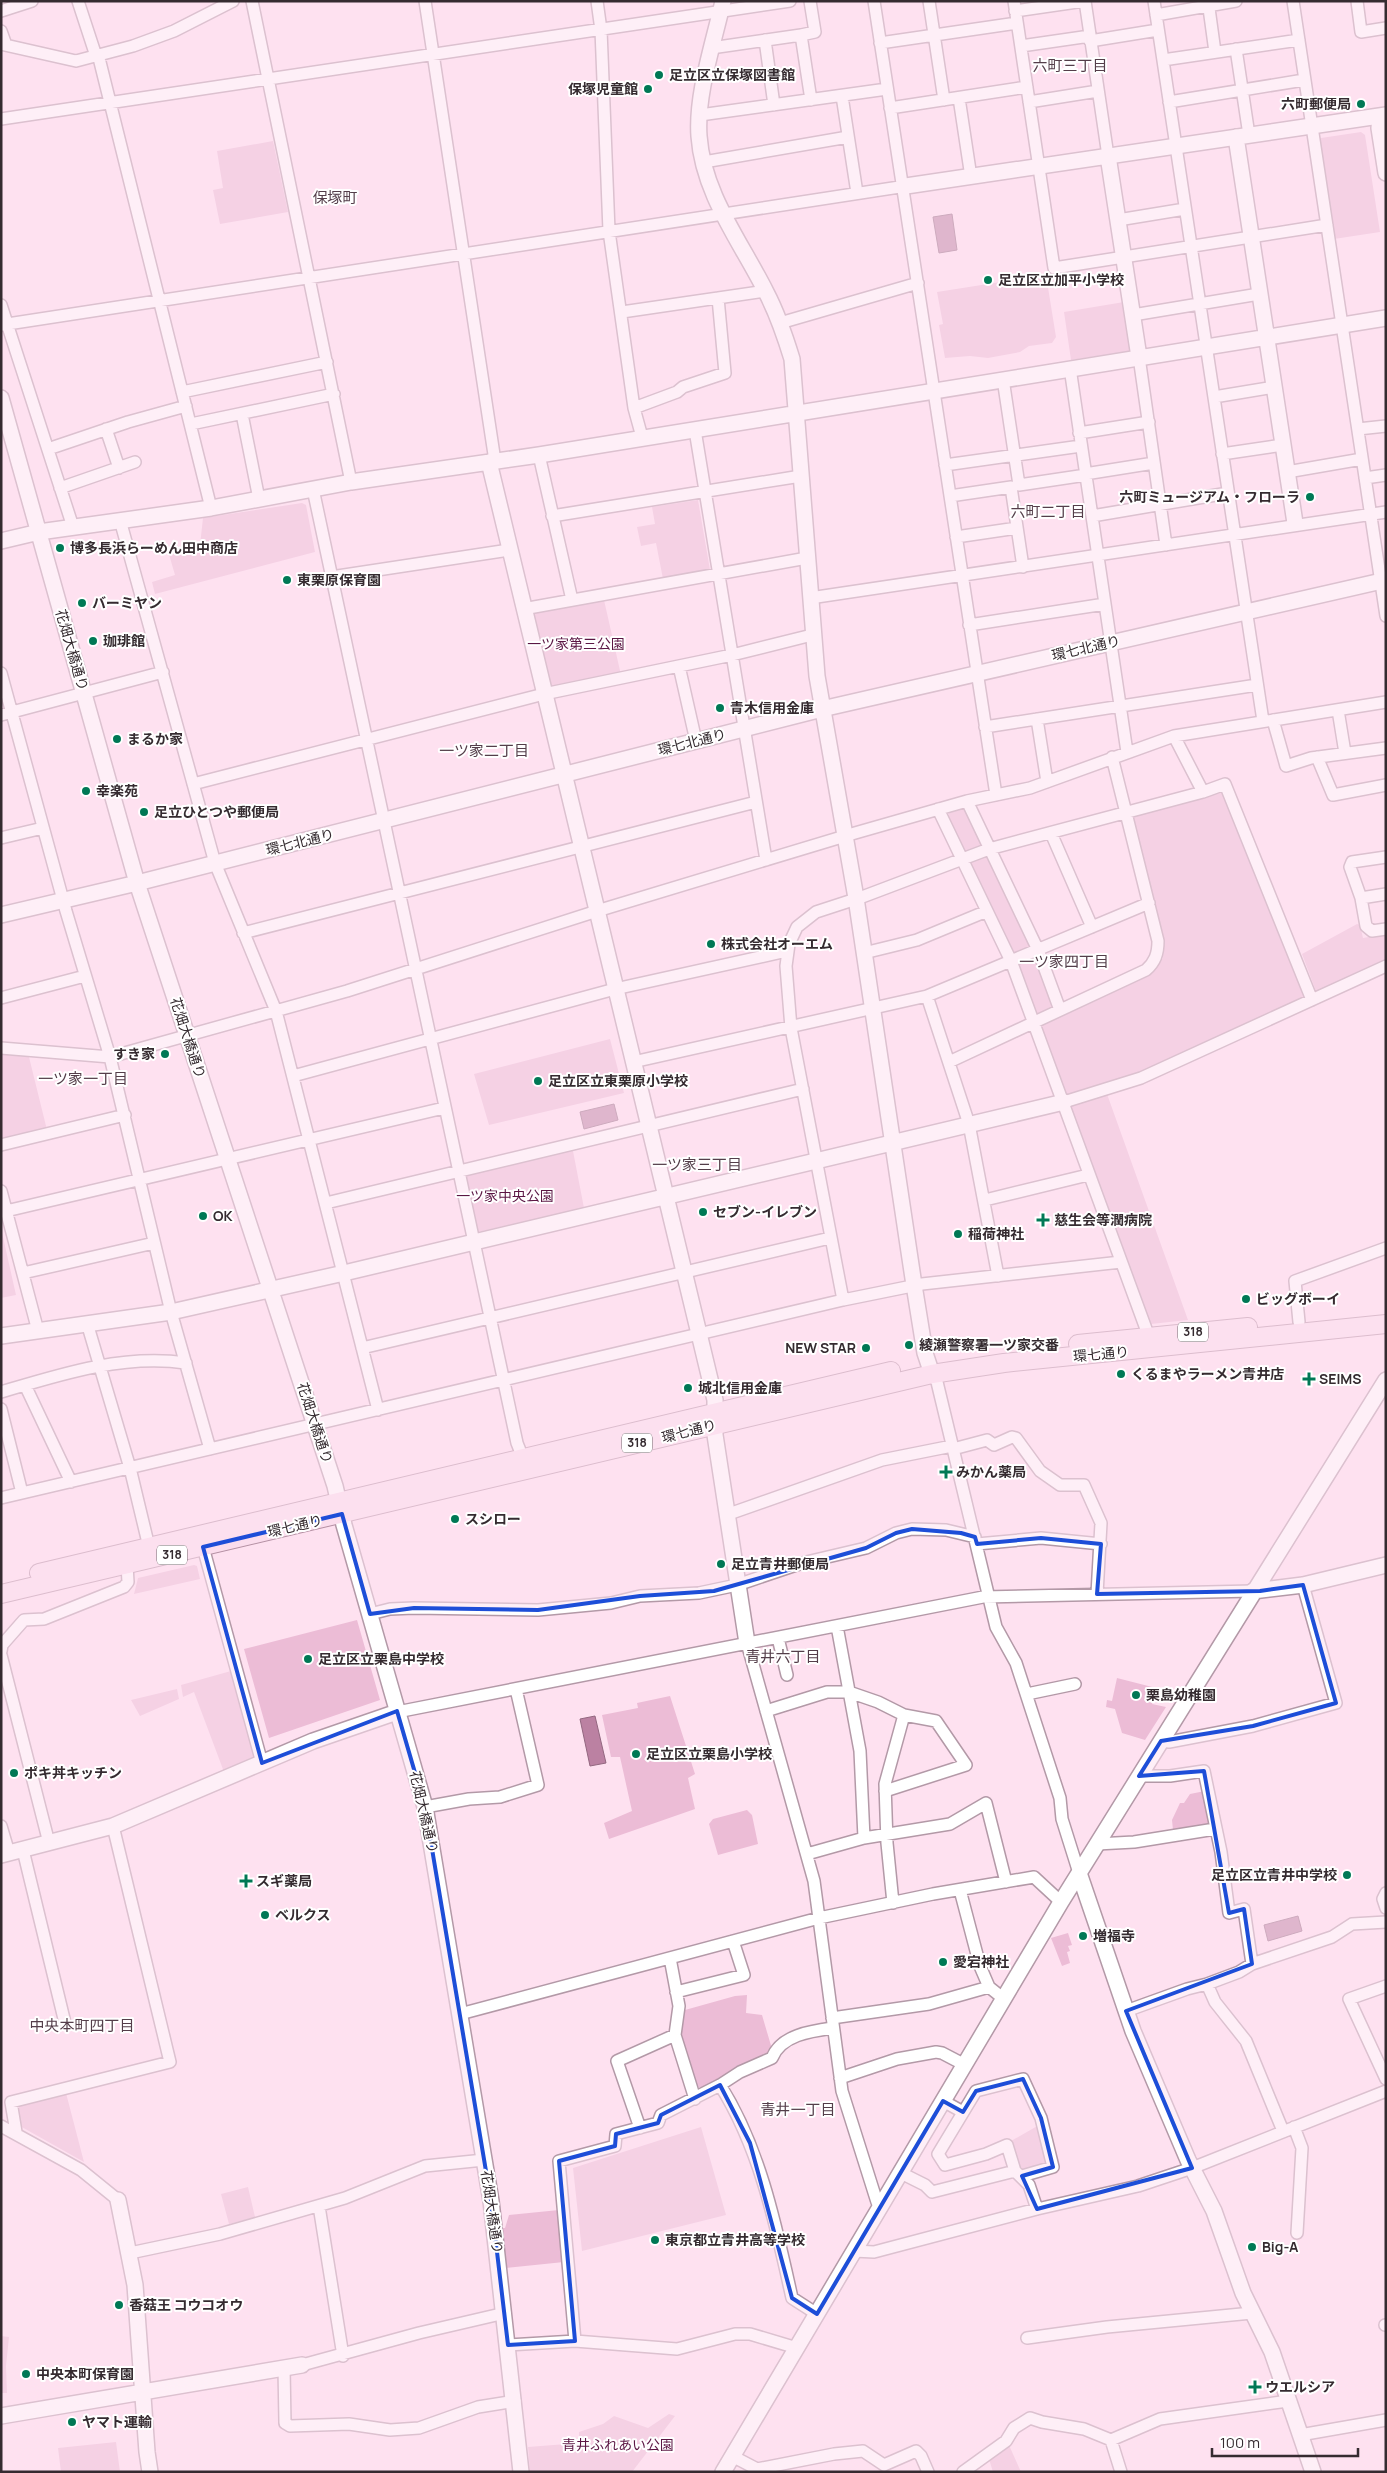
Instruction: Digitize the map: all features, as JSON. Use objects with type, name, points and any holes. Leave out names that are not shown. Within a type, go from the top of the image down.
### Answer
[{"type":"main road","name":"環七通り","points":[[1,1582],[150,1547],[341,1508],[1000,1352],[1386,1313]]},
{"type":"main road","name":"環七通り","points":[[930,1369],[1386,1324]]},
{"type":"main road","name":"環七通り","points":[[1,1594],[203,1548],[523,1458],[715,1418]]},
{"type":"street","points":[[1,11],[32,1]]},
{"type":"street","points":[[78,1],[96,56],[99,58],[211,508]]},
{"type":"street","points":[[1,31],[3,45],[76,61],[133,46],[174,31],[233,1]]},
{"type":"street","points":[[252,1],[351,482]]},
{"type":"street","points":[[424,1],[463,254],[492,462],[508,550],[524,609],[699,1336],[715,1418],[726,1515],[747,1643],[807,1854],[819,1918],[840,2078],[854,2132],[877,2202],[882,2206]]},
{"type":"street","points":[[597,1],[601,30],[609,231],[622,312],[634,408],[642,437]]},
{"type":"street","points":[[1,119],[601,30],[722,6],[790,1]]},
{"type":"street","points":[[711,48],[815,32],[810,1]]},
{"type":"street","points":[[874,1],[904,186],[984,727],[996,795]]},
{"type":"street","points":[[929,1],[944,100]]},
{"type":"street","points":[[880,43],[934,35],[1015,12],[1084,1],[1133,315],[1166,545]]},
{"type":"street","points":[[1154,1],[1257,685],[1268,721],[1286,766],[1317,757],[1386,748]]},
{"type":"street","points":[[1156,15],[1208,4],[1236,1]]},
{"type":"street","points":[[1293,1],[1370,515],[1383,581],[1386,616]]},
{"type":"street","points":[[1357,1],[1362,32],[1386,28]]},
{"type":"street","points":[[1208,4],[1215,52]]},
{"type":"street","points":[[722,6],[711,48],[700,115],[699,134],[704,162],[714,194],[766,292],[780,323],[792,359],[812,635],[822,709],[856,898],[914,1285],[930,1369],[938,1385],[996,1627],[1016,1662],[1027,1694],[1060,1798],[1062,1820],[1126,2011],[1192,2168],[1214,2211],[1234,2272],[1272,2352],[1313,2472]]},
{"type":"street","points":[[1015,12],[1054,268],[1327,225]]},
{"type":"street","points":[[1021,46],[1158,30]]},
{"type":"street","points":[[801,35],[811,100]]},
{"type":"street","points":[[765,40],[774,105]]},
{"type":"street","points":[[1163,60],[1299,40]]},
{"type":"street","points":[[1236,49],[1242,91],[1242,136],[1250,237],[1295,524]]},
{"type":"street","points":[[1169,102],[1304,80]]},
{"type":"street","points":[[890,108],[1027,88]]},
{"type":"street","points":[[700,115],[887,90]]},
{"type":"street","points":[[1029,102],[1098,91]]},
{"type":"street","points":[[842,96],[857,193]]},
{"type":"street","points":[[959,98],[971,177]]},
{"type":"street","points":[[4,324],[724,215],[857,193],[1383,116]]},
{"type":"street","points":[[1383,116],[1386,132]]},
{"type":"street","points":[[1383,116],[1379,128],[1386,173]]},
{"type":"street","points":[[704,162],[848,138]]},
{"type":"street","points":[[1118,220],[1185,209]]},
{"type":"street","points":[[780,323],[918,283]]},
{"type":"street","points":[[622,312],[766,292]]},
{"type":"street","points":[[1133,315],[1260,294]]},
{"type":"street","points":[[634,408],[677,392],[683,387],[725,374],[718,298]]},
{"type":"street","points":[[1,305],[4,324],[48,448],[73,527]]},
{"type":"street","points":[[1,541],[39,532],[211,508],[351,482],[539,455],[1386,318]]},
{"type":"street","points":[[182,392],[327,362]]},
{"type":"street","points":[[1070,368],[1127,752]]},
{"type":"street","points":[[1003,379],[1015,455],[1017,528],[1023,568]]},
{"type":"street","points":[[1214,397],[1274,387]]},
{"type":"street","points":[[191,424],[334,394]]},
{"type":"street","name":"花畑大橋通り","points":[[1,398],[137,883],[315,1424],[341,1508],[425,1807],[484,2160],[505,2314],[521,2472]]},
{"type":"street","points":[[48,448],[186,406]]},
{"type":"street","points":[[242,414],[259,499]]},
{"type":"street","points":[[1079,433],[1148,422]]},
{"type":"street","points":[[1358,429],[1386,426]]},
{"type":"street","points":[[106,429],[119,468]]},
{"type":"street","points":[[694,430],[766,860]]},
{"type":"street","points":[[1222,454],[1283,445]]},
{"type":"street","points":[[945,465],[1081,446]]},
{"type":"street","points":[[539,455],[572,600]]},
{"type":"street","points":[[1287,472],[1362,459]]},
{"type":"street","points":[[60,488],[135,462]]},
{"type":"street","points":[[950,496],[1154,463]]},
{"type":"street","points":[[1365,478],[1386,475]]},
{"type":"street","points":[[552,516],[801,476]]},
{"type":"street","points":[[312,489],[444,1108],[523,1458]]},
{"type":"street","points":[[1092,516],[1228,493]]},
{"type":"street","points":[[810,598],[1023,568],[1295,524],[1386,512]]},
{"type":"street","points":[[120,520],[215,863],[276,1011],[378,1410]]},
{"type":"street","points":[[956,537],[1017,528]]},
{"type":"street","points":[[331,577],[508,550]]},
{"type":"street","points":[[524,609],[718,572],[807,558]]},
{"type":"street","name":"環七北通り","points":[[1,915],[137,883],[822,709],[1383,581]]},
{"type":"street","points":[[969,625],[1105,604]]},
{"type":"street","points":[[193,784],[544,694],[732,655],[812,635]]},
{"type":"street","points":[[679,666],[696,741]]},
{"type":"street","points":[[1,672],[7,714],[43,828],[110,1057],[171,1312],[210,1449]]},
{"type":"street","points":[[7,714],[162,672]]},
{"type":"street","points":[[984,727],[1257,685]]},
{"type":"street","points":[[1,1048],[110,1057],[276,1011],[845,836],[967,801],[1047,782],[1174,736],[1386,702]]},
{"type":"street","points":[[1338,710],[1345,753]]},
{"type":"street","points":[[1038,719],[1047,782]]},
{"type":"street","points":[[1174,736],[1203,792]]},
{"type":"street","points":[[949,1062],[1146,970],[1153,964],[1158,952],[1158,942],[1112,757]]},
{"type":"street","points":[[1317,757],[1333,795],[1386,785]]},
{"type":"street","points":[[843,1300],[791,1028],[786,966],[787,951],[797,927],[806,918],[816,912],[989,849],[1203,792],[1225,784],[1312,1000]]},
{"type":"street","points":[[967,801],[1038,950],[1060,1010]]},
{"type":"street","points":[[244,933],[756,802]]},
{"type":"street","points":[[938,809],[1011,961],[1149,1337]]},
{"type":"street","points":[[1,838],[43,828]]},
{"type":"street","points":[[1051,833],[1092,927]]},
{"type":"street","points":[[1386,857],[1352,862],[1350,867],[1361,898],[1366,926],[1372,931],[1386,929]]},
{"type":"street","points":[[1361,898],[1386,894]]},
{"type":"street","points":[[633,1062],[927,996],[1149,903]]},
{"type":"street","points":[[864,953],[916,940],[987,911]]},
{"type":"street","points":[[293,1076],[615,990],[787,951]]},
{"type":"street","points":[[1,1336],[171,1312],[344,1273],[1064,1102],[1141,1078],[1386,966]]},
{"type":"street","points":[[1,998],[85,976]]},
{"type":"street","points":[[927,996],[969,1124],[998,1276]]},
{"type":"street","points":[[326,1204],[803,1089]]},
{"type":"street","points":[[6,1211],[444,1108]]},
{"type":"street","points":[[1,1145],[125,1115]]},
{"type":"street","points":[[985,1200],[1088,1175]]},
{"type":"street","points":[[1,1191],[38,1331]]},
{"type":"street","points":[[362,1348],[684,1274],[830,1238]]},
{"type":"street","points":[[23,1274],[154,1243]]},
{"type":"street","points":[[1299,1322],[1295,1281],[1386,1248]]},
{"type":"street","points":[[1,1498],[699,1336],[843,1300],[914,1285],[1121,1262]]},
{"type":"street","points":[[87,1323],[130,1468],[150,1547]]},
{"type":"street","points":[[1,1392],[51,1376],[116,1363],[167,1360],[186,1363]]},
{"type":"street","points":[[723,2472],[1079,1873],[1386,1380]]},
{"type":"street","points":[[25,1385],[71,1482]]},
{"type":"street","points":[[1,1409],[22,1493]]},
{"type":"street","points":[[726,1515],[882,1460],[988,1440],[994,1445],[1012,1437],[1016,1438],[1040,1471],[1060,1485],[1084,1485],[1101,1523],[1097,1594]]},
{"type":"street","points":[[370,1614],[414,1608],[538,1610],[611,1603],[640,1596],[699,1594],[802,1563],[866,1548],[896,1532],[912,1530],[946,1530],[976,1541],[1041,1538],[1101,1544]]},
{"type":"street","points":[[203,1548],[262,1763]]},
{"type":"street","points":[[11,1852],[113,1826],[341,1730],[397,1712],[989,1596],[1253,1591],[1303,1585],[1386,1565]]},
{"type":"street","points":[[1,1651],[2,1645],[24,1620],[44,1620],[124,1588],[128,1582],[127,1566]]},
{"type":"street","points":[[1161,1740],[1169,1742],[1253,1726],[1336,1703],[1303,1585]]},
{"type":"street","points":[[837,1626],[860,1751],[864,1838]]},
{"type":"street","points":[[778,1638],[787,1675]]},
{"type":"street","points":[[1,1655],[49,1843]]},
{"type":"street","points":[[1027,1694],[1076,1684]]},
{"type":"street","points":[[425,1807],[500,1797],[538,1785],[516,1689]]},
{"type":"street","points":[[766,1711],[827,1692],[849,1692],[878,1702],[904,1715],[936,1721],[966,1765],[885,1791]]},
{"type":"street","points":[[893,1902],[886,1834],[885,1791],[904,1715]]},
{"type":"street","points":[[1139,1776],[1170,1776],[1204,1771],[1221,1852],[1228,1913],[1244,1909],[1252,1964]]},
{"type":"street","points":[[807,1854],[864,1838],[950,1824],[986,1803],[1006,1882]]},
{"type":"street","points":[[1,1826],[65,2023]]},
{"type":"street","points":[[16,2132],[11,2102],[170,2062],[113,1826]]},
{"type":"street","points":[[1097,1844],[1134,1842],[1215,1829]]},
{"type":"street","points":[[460,2014],[819,1918],[893,1902],[1034,1877],[1062,1902]]},
{"type":"street","points":[[960,1890],[976,1951],[989,1987],[1004,1999]]},
{"type":"street","points":[[1386,1893],[1382,1899],[1386,1908]]},
{"type":"street","points":[[1126,2011],[1187,1988],[1206,1984],[1239,1972],[1252,1964],[1332,1937],[1352,1924],[1386,1922]]},
{"type":"street","points":[[676,1992],[744,1975],[733,1941]]},
{"type":"street","points":[[670,1958],[679,2006],[675,2035],[695,2099]]},
{"type":"street","points":[[1206,1984],[1216,2002],[1246,2041],[1289,2129],[1302,2148],[1297,2233]]},
{"type":"street","points":[[1386,1986],[1349,1999],[1380,2053],[1386,2079]]},
{"type":"street","points":[[574,2340],[559,2161],[615,2146],[616,2134],[658,2123],[662,2115],[695,2099],[740,2072],[772,2058],[775,2050],[784,2042],[805,2032],[833,2023],[929,2004],[989,1987]]},
{"type":"street","points":[[640,2128],[617,2061],[675,2035]]},
{"type":"street","points":[[840,2078],[897,2060],[936,2052],[942,2053],[965,2065]]},
{"type":"street","points":[[901,2173],[925,2185],[932,2192],[1019,2173],[1053,2167],[1041,2118],[1023,2079],[976,2091],[938,2154],[945,2165],[986,2154],[1007,2145],[1019,2173],[1029,2185],[1037,2209]]},
{"type":"street","points":[[720,2085],[733,2105],[750,2143],[778,2234],[792,2298],[817,2314]]},
{"type":"street","points":[[854,2251],[874,2252],[1037,2209],[1138,2186],[1192,2168],[1386,2091]]},
{"type":"street","points":[[943,2101],[963,2112]]},
{"type":"street","points":[[1,2126],[16,2132],[81,2170],[118,2200],[135,2285],[150,2472]]},
{"type":"street","points":[[130,2253],[220,2234],[319,2206],[345,2198],[425,2166],[484,2160]]},
{"type":"street","points":[[319,2206],[343,2356]]},
{"type":"street","points":[[1027,2338],[1107,2327],[1252,2313]]},
{"type":"street","points":[[1,2416],[302,2365],[343,2356],[418,2333],[505,2314]]},
{"type":"street","points":[[508,2345],[574,2340],[677,2349],[735,2334],[750,2334],[797,2348]]},
{"type":"street","points":[[284,2368],[285,2423],[290,2426],[349,2424],[390,2430],[419,2428],[478,2407],[515,2401]]},
{"type":"street","points":[[963,2472],[1006,2441],[1014,2428],[1030,2418],[1042,2422],[1084,2429],[1111,2440],[1160,2419],[1288,2401]]},
{"type":"street","points":[[1300,2435],[1386,2420]]},
{"type":"street","points":[[1111,2440],[1121,2472]]},
{"type":"street","points":[[732,2456],[757,2469],[834,2454],[863,2451],[884,2465],[916,2451],[921,2456],[928,2472]]},
{"type":"highlighted area","points":[[342,1514],[370,1614],[414,1608],[538,1610],[640,1596],[714,1591],[866,1548],[896,1533],[912,1529],[961,1533],[975,1537],[977,1544],[1041,1538],[1101,1544],[1097,1594],[1260,1591],[1303,1585],[1336,1703],[1253,1726],[1161,1741],[1139,1776],[1204,1771],[1229,1913],[1244,1909],[1252,1964],[1126,2011],[1192,2168],[1037,2209],[1022,2176],[1053,2167],[1041,2118],[1023,2079],[976,2091],[963,2112],[943,2101],[817,2314],[792,2298],[750,2143],[720,2085],[661,2115],[658,2123],[616,2134],[615,2146],[559,2161],[575,2341],[508,2345],[491,2201],[425,1807],[397,1711],[262,1763],[203,1547]]},
{"type":"green space","points":[[1361,132],[1365,135],[1380,232],[1334,239],[1319,142],[1321,138]]},
{"type":"green space","points":[[273,141],[288,212],[220,224],[213,190],[223,188],[217,151]]},
{"type":"green space","points":[[1046,275],[1056,337],[1052,343],[1029,346],[1020,352],[988,358],[970,356],[945,358],[939,325],[943,324],[937,292]]},
{"type":"green space","points":[[1124,302],[1130,351],[1071,360],[1064,312]]},
{"type":"green space","points":[[698,500],[710,570],[663,579],[656,543],[641,546],[637,527],[655,524],[652,507]]},
{"type":"green space","points":[[302,503],[306,505],[315,552],[155,594],[152,582],[175,575],[168,551],[200,545],[203,518]]},
{"type":"green space","name":"一ツ家第三公園","points":[[604,600],[621,675],[551,689],[533,612]]},
{"type":"green space","points":[[1225,792],[1308,999],[1142,1076],[1065,1096],[1040,1030],[1043,1023],[1152,973],[1163,958],[1164,941],[1133,818],[1137,814]]},
{"type":"green space","points":[[963,809],[966,811],[983,844],[982,849],[964,853],[948,817],[949,813]]},
{"type":"green space","points":[[985,854],[990,856],[1032,944],[1030,950],[1016,956],[1012,953],[969,864],[971,859]]},
{"type":"green space","points":[[1357,924],[1360,925],[1363,938],[1386,934],[1386,963],[1317,994],[1302,954]]},
{"type":"green space","points":[[1033,956],[1037,959],[1055,1006],[1040,1017],[1035,1014],[1018,967],[1020,961]]},
{"type":"green space","points":[[610,1039],[624,1093],[489,1125],[474,1074]]},
{"type":"green space","points":[[1,1054],[29,1057],[47,1130],[1,1141]]},
{"type":"green space","points":[[1107,1094],[1188,1320],[1151,1324],[1070,1108],[1071,1104]]},
{"type":"green space","name":"一ツ家中央公園","points":[[570,1150],[573,1151],[584,1208],[478,1232],[465,1176]]},
{"type":"green space","points":[[1,1228],[16,1295],[1,1298]]},
{"type":"green space","points":[[194,1565],[197,1566],[200,1579],[134,1594],[138,1578]]},
{"type":"green space","points":[[357,1620],[380,1700],[269,1738],[244,1649]]},
{"type":"green space","points":[[231,1671],[255,1755],[253,1760],[224,1772],[194,1692],[183,1697],[181,1685]]},
{"type":"green space","points":[[1117,1678],[1156,1688],[1152,1704],[1166,1707],[1145,1740],[1122,1733],[1115,1709],[1106,1707],[1107,1700],[1112,1701]]},
{"type":"green space","points":[[177,1689],[179,1699],[140,1716],[131,1700]]},
{"type":"green space","points":[[670,1696],[695,1774],[688,1778],[695,1809],[609,1839],[604,1823],[632,1811],[620,1757],[611,1757],[602,1715],[638,1708],[637,1703]]},
{"type":"green space","points":[[1205,1791],[1211,1820],[1208,1826],[1173,1830],[1172,1820],[1180,1803],[1184,1803],[1190,1794]]},
{"type":"green space","points":[[747,1810],[752,1815],[758,1844],[718,1855],[709,1824],[713,1819]]},
{"type":"green space","points":[[1068,1933],[1072,1945],[1068,1946],[1070,1951],[1067,1952],[1070,1963],[1062,1966],[1051,1938]]},
{"type":"green space","points":[[747,1995],[746,2013],[762,2015],[772,2049],[770,2056],[703,2089],[697,2086],[681,2033],[685,2010],[735,1996]]},
{"type":"green space","points":[[66,2093],[84,2162],[20,2126],[18,2109],[21,2104]]},
{"type":"green space","points":[[1039,2125],[1047,2164],[1025,2171],[1020,2169],[1011,2141]]},
{"type":"green space","points":[[701,2127],[726,2215],[582,2251],[573,2168]]},
{"type":"green space","points":[[248,2187],[255,2217],[229,2224],[221,2194]]},
{"type":"green space","points":[[559,2210],[564,2262],[506,2268],[502,2228],[505,2228],[509,2215]]},
{"type":"green space","points":[[1,2336],[9,2337],[6,2366],[7,2393],[1,2393]]},
{"type":"green space","name":"青井ふれあい公園","points":[[669,2414],[675,2416],[632,2472],[530,2472],[528,2447],[579,2443],[579,2432],[603,2424],[614,2416],[648,2428]]},
{"type":"green space","points":[[116,2442],[120,2472],[61,2472],[58,2448]]},
{"type":"green space","points":[[1008,2443],[1021,2472],[993,2472],[988,2456]]},
{"type":"shaded area","points":[[952,214],[957,250],[939,253],[933,217]]},
{"type":"shaded area","points":[[614,1104],[618,1120],[584,1129],[580,1112]]},
{"type":"shaded area","points":[[595,1716],[606,1763],[590,1766],[580,1719]]},
{"type":"shaded area","points":[[1298,1916],[1302,1931],[1268,1941],[1264,1925]]},
{"type":"place","name":"足立区立保塚図書館","points":[[659,75]]},
{"type":"place","name":"保塚児童館","points":[[648,89]]},
{"type":"place","name":"六町郵便局","points":[[1361,104]]},
{"type":"place","name":"足立区立加平小学校","points":[[988,280]]},
{"type":"place","name":"六町ミュージアム・フローラ","points":[[1310,497]]},
{"type":"place","name":"博多長浜らーめん田中商店","points":[[60,548]]},
{"type":"place","name":"東栗原保育園","points":[[287,580]]},
{"type":"place","name":"バーミヤン","points":[[82,603]]},
{"type":"place","name":"珈琲館","points":[[93,641]]},
{"type":"place","name":"青木信用金庫","points":[[720,708]]},
{"type":"place","name":"まるか家","points":[[117,739]]},
{"type":"place","name":"幸楽苑","points":[[86,791]]},
{"type":"place","name":"足立ひとつや郵便局","points":[[144,812]]},
{"type":"place","name":"株式会社オーエム","points":[[711,944]]},
{"type":"place","name":"すき家","points":[[165,1054]]},
{"type":"place","name":"足立区立東栗原小学校","points":[[538,1081]]},
{"type":"place","name":"セブン-イレブン","points":[[703,1212]]},
{"type":"place","name":"OK","points":[[203,1216]]},
{"type":"place","name":"慈生会等潤病院","points":[[1043,1220]]},
{"type":"place","name":"稲荷神社","points":[[958,1234]]},
{"type":"place","name":"ビッグボーイ","points":[[1246,1299]]},
{"type":"place","name":"綾瀬警察署一ツ家交番","points":[[909,1345]]},
{"type":"place","name":"NEW STAR","points":[[866,1348]]},
{"type":"place","name":"くるまやラーメン青井店","points":[[1121,1374]]},
{"type":"place","name":"SEIMS","points":[[1309,1379]]},
{"type":"place","name":"城北信用金庫","points":[[688,1388]]},
{"type":"place","name":"みかん薬局","points":[[946,1472]]},
{"type":"place","name":"スシロー","points":[[455,1519]]},
{"type":"place","name":"足立青井郵便局","points":[[721,1564]]},
{"type":"place","name":"足立区立栗島中学校","points":[[308,1659]]},
{"type":"place","name":"栗島幼稚園","points":[[1136,1695]]},
{"type":"place","name":"足立区立栗島小学校","points":[[636,1754]]},
{"type":"place","name":"ポキ丼キッチン","points":[[14,1773]]},
{"type":"place","name":"足立区立青井中学校","points":[[1347,1875]]},
{"type":"place","name":"スギ薬局","points":[[246,1881]]},
{"type":"place","name":"ベルクス","points":[[265,1915]]},
{"type":"place","name":"増福寺","points":[[1083,1936]]},
{"type":"place","name":"愛宕神社","points":[[943,1962]]},
{"type":"place","name":"東京都立青井高等学校","points":[[655,2240]]},
{"type":"place","name":"Big-A","points":[[1252,2247]]},
{"type":"place","name":"香菇王 コウコオウ","points":[[119,2305]]},
{"type":"place","name":"中央本町保育園","points":[[26,2374]]},
{"type":"place","name":"ウエルシア","points":[[1255,2387]]},
{"type":"place","name":"ヤマト運輸","points":[[72,2422]]},
{"type":"district","name":"六町三丁目","points":[[1070,66]]},
{"type":"district","name":"保塚町","points":[[335,198]]},
{"type":"district","name":"六町二丁目","points":[[1048,512]]},
{"type":"district","name":"一ツ家二丁目","points":[[484,751]]},
{"type":"district","name":"一ツ家四丁目","points":[[1064,962]]},
{"type":"district","name":"一ツ家一丁目","points":[[83,1079]]},
{"type":"district","name":"一ツ家三丁目","points":[[697,1165]]},
{"type":"district","name":"青井六丁目","points":[[783,1657]]},
{"type":"district","name":"中央本町四丁目","points":[[82,2026]]},
{"type":"district","name":"青井一丁目","points":[[798,2110]]}]
